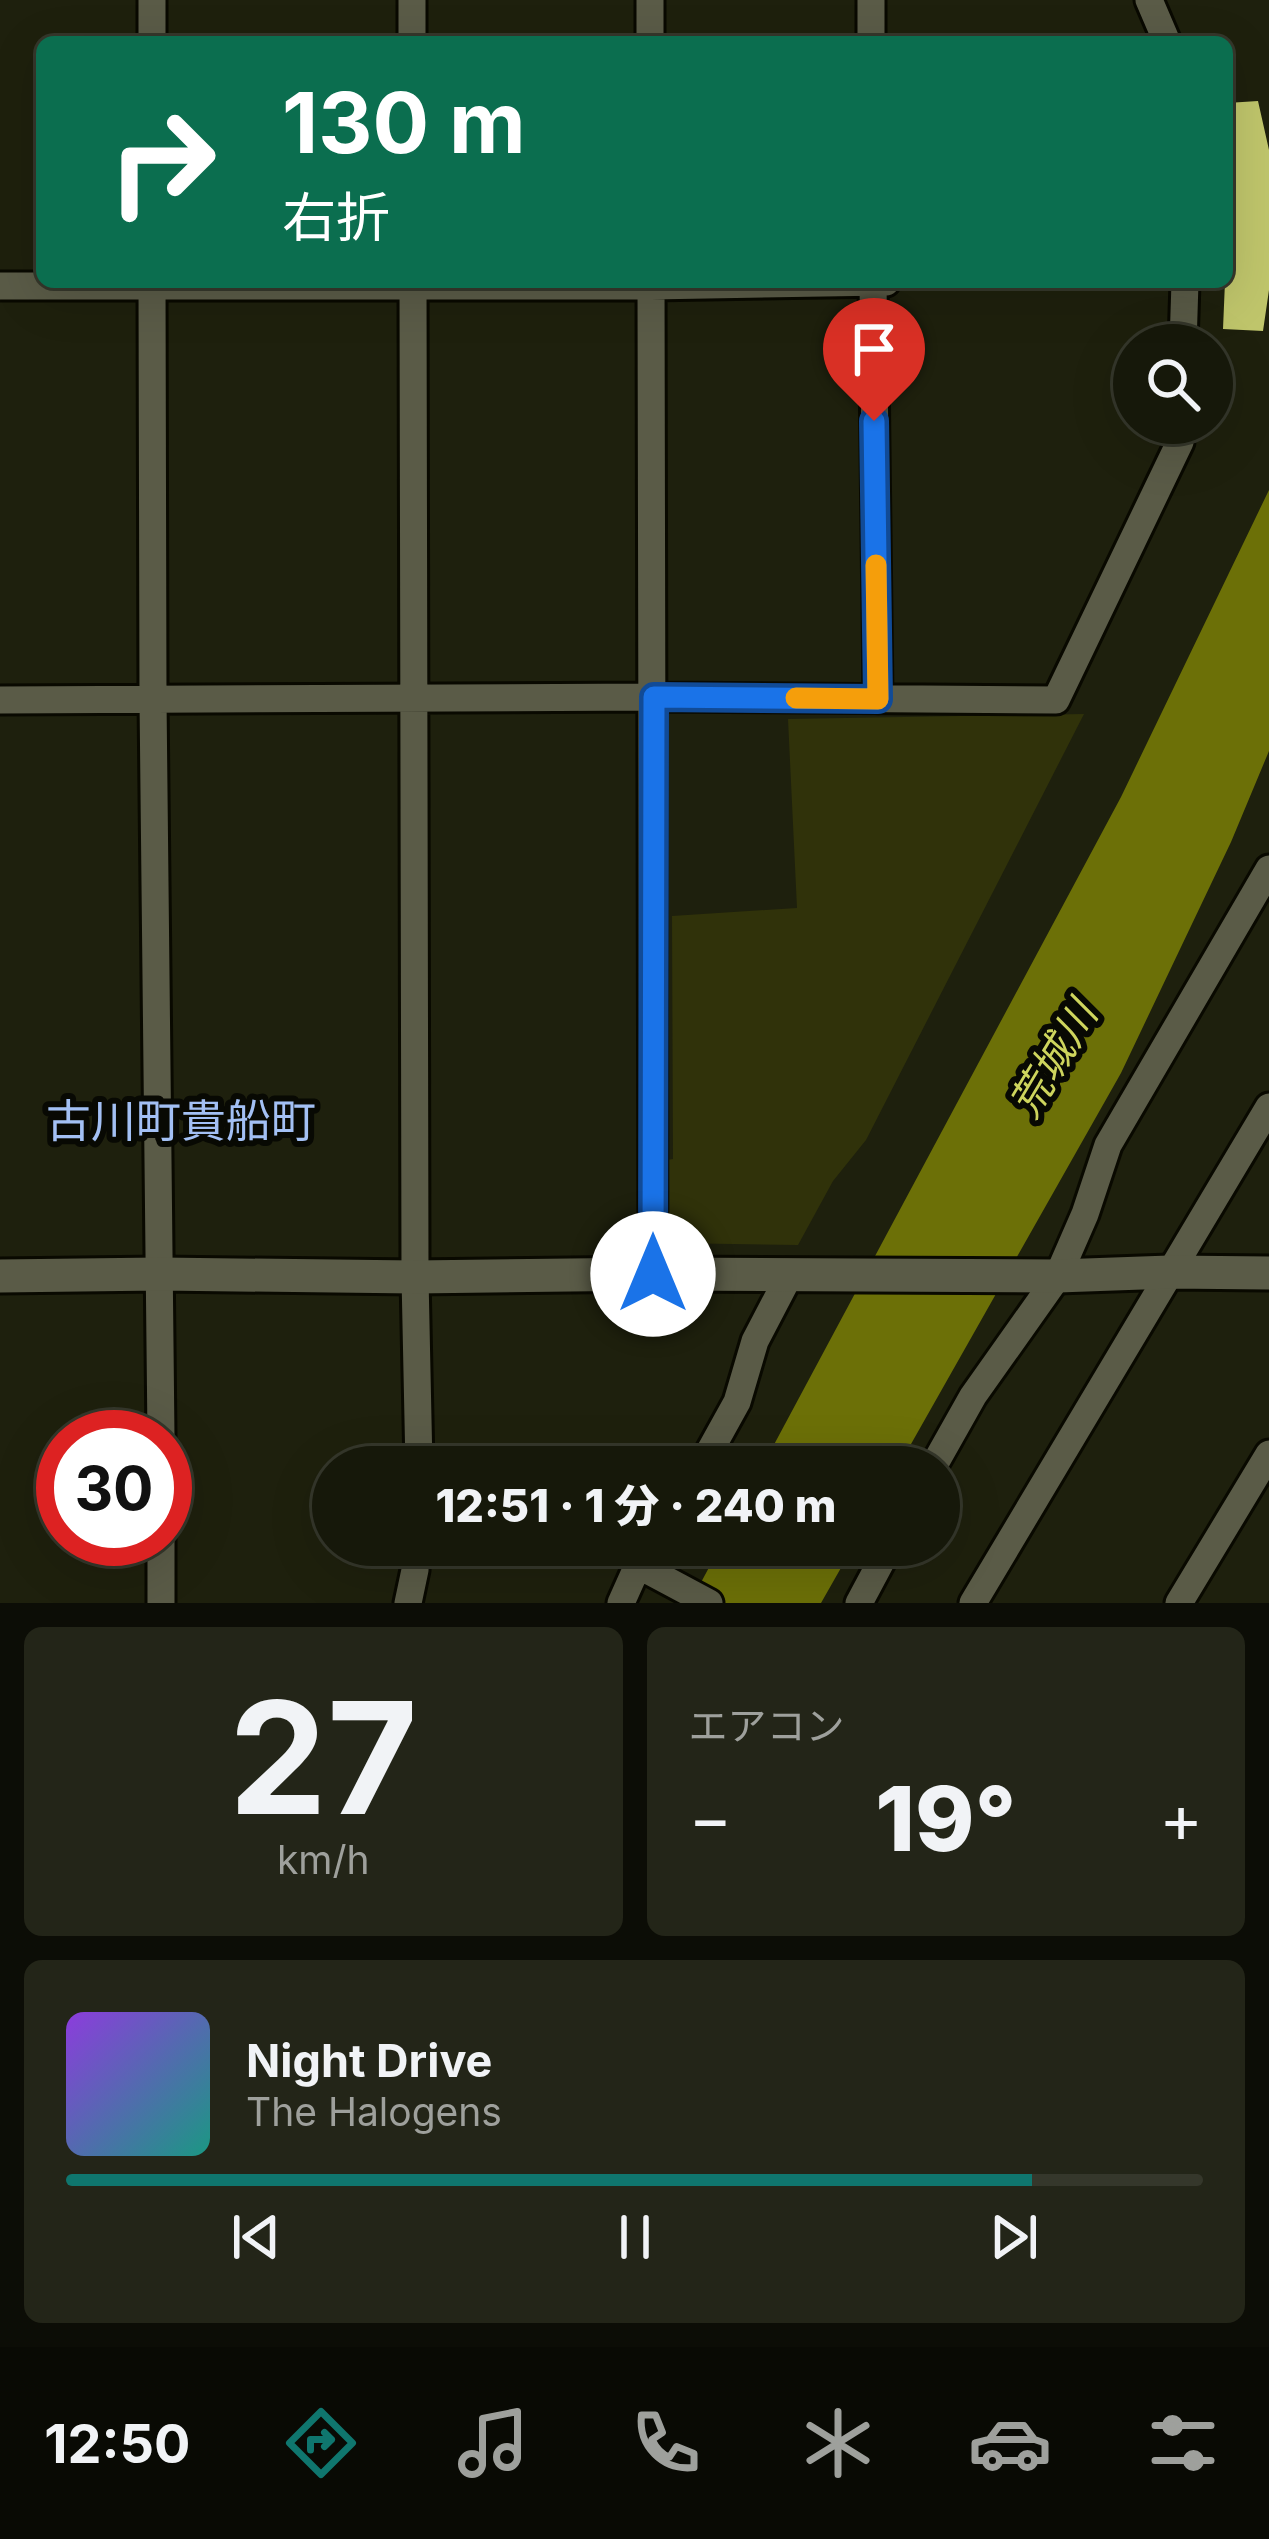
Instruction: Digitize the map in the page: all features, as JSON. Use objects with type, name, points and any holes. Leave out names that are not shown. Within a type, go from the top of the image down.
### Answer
[{"type":"street","points":[[152,0],[152,36]]},
{"type":"street","points":[[412,0],[412,36]]},
{"type":"street","points":[[650,0],[650,36]]},
{"type":"street","points":[[871,0],[871,36]]},
{"type":"street","points":[[1149,0],[1164,36]]},
{"type":"street","points":[[0,286],[36,285]]},
{"type":"street","points":[[152,288],[160,1410]]},
{"type":"street","points":[[413,288],[419,1446]]},
{"type":"street","points":[[651,288],[653,1274]]},
{"type":"street","points":[[872,288],[878,699]]},
{"type":"street","points":[[1184,324],[1185,288]]},
{"type":"street","points":[[0,700],[1056,700],[1179,444]]},
{"type":"street","points":[[945,1446],[1085,1214],[1108,1145],[1269,869]]},
{"type":"street","points":[[973,1603],[1269,1107]]},
{"type":"street","points":[[0,1276],[1269,1273]]},
{"type":"street","points":[[713,1446],[737,1402],[755,1342],[790,1274]]},
{"type":"street","points":[[1179,1603],[1269,1454]]},
{"type":"street","points":[[160,1566],[160,1603]]},
{"type":"street","points":[[408,1603],[415,1566]]},
{"type":"street","points":[[621,1603],[639,1566]]},
{"type":"street","points":[[659,1566],[709,1603]]},
{"type":"street","points":[[859,1603],[879,1566]]},
{"type":"shaded area","points":[[1084,714],[866,1140],[833,1181],[798,1245],[669,1243],[672,916],[797,908],[788,719]]},
{"type":"water","name":"荒城川","points":[[1269,490],[1269,751],[1121,1073],[910,1446],[773,1446],[1121,797]]},
{"type":"water","points":[[710,1566],[842,1566],[821,1603],[690,1603]]},
{"type":"building","points":[[1258,101],[1269,150],[1269,290],[1263,331],[1233,330],[1233,324],[1223,324],[1225,288],[1233,288],[1233,103]]},
{"type":"slow traffic","points":[[796,698],[878,699],[876,565]]},
{"type":"district","name":"古川町貴船町","points":[[181,1121]]},
{"type":"route","points":[[653,1274],[654,697],[878,699],[874,421]]}]
